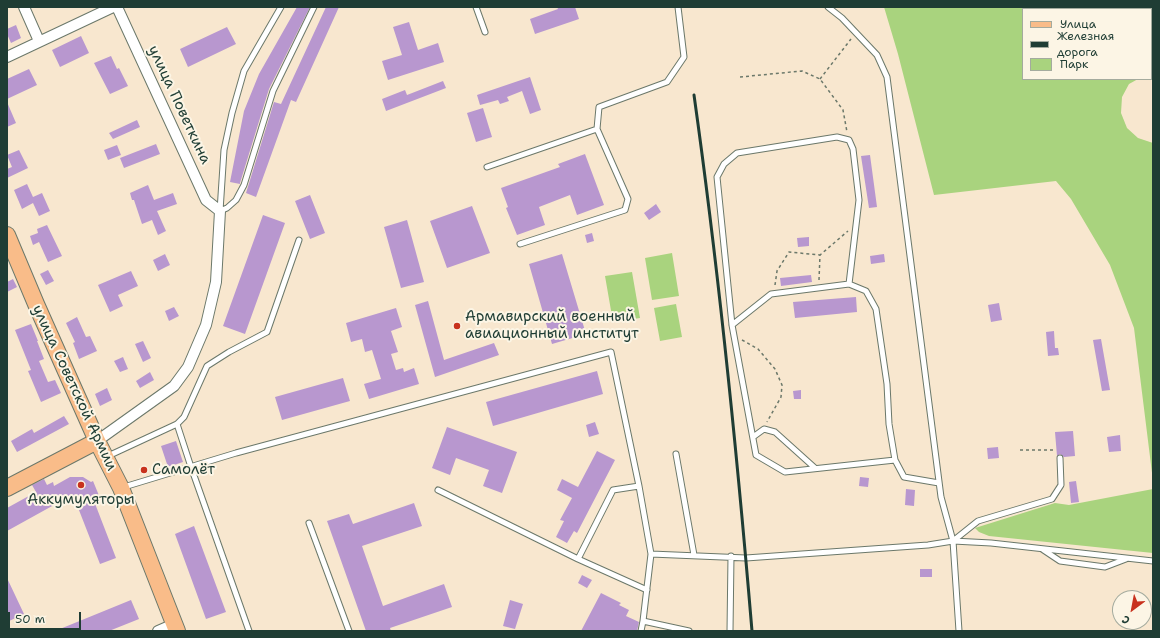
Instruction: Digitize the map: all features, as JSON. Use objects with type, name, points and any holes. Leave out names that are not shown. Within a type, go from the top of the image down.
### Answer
[{"type":"main road","name":"улица Советской Армии","points":[[7,235],[97,441],[121,488],[176,627]]},
{"type":"main road","points":[[7,488],[97,441]]},
{"type":"street","points":[[24,7],[39,41]]},
{"type":"street","points":[[7,57],[113,7]]},
{"type":"street","name":"улица Поветкина","points":[[117,7],[206,200],[220,211]]},
{"type":"street","points":[[97,441],[174,386],[188,367],[206,325],[216,282],[220,211]]},
{"type":"street","points":[[158,631],[176,627]]},
{"type":"lane","points":[[281,7],[244,71],[232,113],[224,150],[220,211],[227,208],[236,200],[244,184],[273,92],[314,7]]},
{"type":"lane","points":[[476,7],[485,32]]},
{"type":"lane","points":[[520,244],[625,210],[628,199],[597,129],[599,107],[667,82],[672,76],[684,57],[678,7]]},
{"type":"lane","points":[[828,7],[842,18],[877,55],[887,77],[939,483],[941,497],[953,541],[959,631]]},
{"type":"lane","points":[[487,167],[597,129]]},
{"type":"lane","points":[[849,284],[859,200],[853,149],[849,140],[837,137],[737,153],[724,164],[717,177],[732,325],[756,455],[785,472],[895,460]]},
{"type":"lane","points":[[105,457],[177,424],[184,418],[207,366],[229,352],[267,332],[298,240]]},
{"type":"lane","points":[[732,325],[771,294],[849,284],[866,291],[876,310],[887,384],[889,424],[895,460],[904,477],[939,483]]},
{"type":"lane","points":[[121,488],[236,453],[611,352],[639,486],[651,554],[644,621],[641,631]]},
{"type":"lane","points":[[177,424],[249,631]]},
{"type":"lane","points":[[753,437],[764,429],[775,432],[815,468]]},
{"type":"lane","points":[[676,454],[694,555]]},
{"type":"lane","points":[[953,541],[978,521],[1052,499],[1061,485],[1060,458]]},
{"type":"lane","points":[[578,559],[613,490],[639,486]]},
{"type":"lane","points":[[438,490],[578,559],[647,590]]},
{"type":"lane","points":[[309,523],[349,631]]},
{"type":"lane","points":[[651,554],[754,557],[928,545],[953,541],[991,543],[1153,561]]},
{"type":"lane","points":[[1041,548],[1060,561],[1105,567],[1128,558]]},
{"type":"lane","points":[[730,631],[731,556]]},
{"type":"lane","points":[[644,621],[689,631]]},
{"type":"path","points":[[820,79],[856,33]]},
{"type":"path","points":[[740,77],[802,71],[820,79],[843,110],[849,140]]},
{"type":"path","points":[[774,294],[777,271],[789,252],[820,255],[856,224]]},
{"type":"path","points":[[819,288],[820,255]]},
{"type":"path","points":[[734,335],[758,348],[775,370],[782,385],[781,397],[764,429]]},
{"type":"path","points":[[1020,450],[1056,450]]},
{"type":"green space","points":[[884,7],[1138,8],[1022,8],[1022,80],[1136,80],[1129,84],[1122,97],[1121,113],[1127,128],[1138,138],[1153,143],[1153,481],[1134,328],[1110,265],[1071,199],[1056,181],[934,195],[898,54]]},
{"type":"green space","points":[[1152,25],[1153,26],[1152,70]]},
{"type":"green space","points":[[672,253],[679,296],[652,300],[645,258]]},
{"type":"green space","points":[[632,272],[640,318],[613,322],[605,276]]},
{"type":"green space","points":[[676,304],[682,337],[660,341],[654,308]]},
{"type":"green space","points":[[1153,489],[1153,553],[989,536],[979,532],[975,528],[1055,503],[1069,505]]},
{"type":"building","points":[[297,7],[310,7],[269,89],[240,184],[230,182],[244,111],[259,74]]},
{"type":"building","points":[[326,7],[339,7],[296,102],[291,100],[256,197],[246,193],[274,102],[281,104]]},
{"type":"building","points":[[557,7],[575,7],[579,19],[535,34],[530,19],[558,9]]},
{"type":"building","points":[[409,22],[418,50],[438,43],[444,62],[388,80],[382,61],[402,55],[393,27]]},
{"type":"building","points":[[16,25],[21,38],[11,43],[7,34],[7,29]]},
{"type":"building","points":[[227,27],[236,44],[188,67],[180,49]]},
{"type":"building","points":[[81,36],[89,53],[60,67],[52,50]]},
{"type":"building","points":[[111,56],[128,86],[110,94],[94,63]]},
{"type":"building","points":[[29,69],[37,85],[7,99],[7,79]]},
{"type":"building","points":[[530,77],[541,110],[530,114],[522,91],[507,97],[509,101],[500,104],[498,100],[480,105],[477,95]]},
{"type":"building","points":[[443,81],[446,88],[386,111],[382,99],[405,90],[407,95]]},
{"type":"building","points":[[7,102],[16,123],[7,127]]},
{"type":"building","points":[[483,108],[492,137],[476,142],[467,113]]},
{"type":"building","points":[[137,120],[140,127],[113,139],[109,133]]},
{"type":"building","points":[[156,144],[160,154],[124,168],[120,158]]},
{"type":"building","points":[[117,145],[121,155],[108,160],[104,150]]},
{"type":"building","points":[[19,150],[28,168],[7,178],[7,169],[12,167],[7,155]]},
{"type":"building","points":[[585,154],[604,205],[577,215],[570,195],[539,207],[545,225],[517,235],[506,208],[508,207],[501,188],[560,167],[558,164]]},
{"type":"building","points":[[870,155],[877,207],[869,208],[861,156]]},
{"type":"building","points":[[27,184],[33,197],[42,193],[50,211],[39,216],[33,203],[22,209],[14,190]]},
{"type":"building","points":[[148,185],[154,200],[173,193],[177,204],[157,211],[166,231],[158,235],[152,220],[142,224],[134,200],[132,200],[130,193]]},
{"type":"building","points":[[310,195],[325,233],[310,239],[295,201]]},
{"type":"building","points":[[656,204],[661,212],[649,220],[644,213]]},
{"type":"building","points":[[472,206],[490,253],[447,268],[430,221]]},
{"type":"building","points":[[263,215],[285,223],[245,334],[223,326]]},
{"type":"building","points":[[407,220],[424,282],[401,288],[384,227]]},
{"type":"building","points":[[47,225],[62,256],[48,262],[39,242],[33,245],[30,236],[38,233],[37,229]]},
{"type":"building","points":[[592,233],[594,241],[587,243],[585,235]]},
{"type":"building","points":[[809,237],[809,246],[798,247],[797,238]]},
{"type":"building","points":[[165,254],[170,265],[158,271],[153,260]]},
{"type":"building","points":[[562,254],[586,334],[552,344],[529,264]]},
{"type":"building","points":[[884,254],[885,262],[871,264],[870,256]]},
{"type":"building","points":[[48,270],[54,281],[46,285],[40,274]]},
{"type":"building","points":[[131,271],[138,286],[118,295],[123,306],[110,312],[98,285]]},
{"type":"building","points":[[811,275],[812,282],[781,286],[780,278]]},
{"type":"building","points":[[13,279],[17,287],[7,292],[7,282]]},
{"type":"building","points":[[856,297],[857,312],[795,318],[793,302]]},
{"type":"building","points":[[428,301],[444,360],[494,343],[499,355],[435,377],[415,305]]},
{"type":"building","points":[[999,303],[1002,320],[991,322],[988,305]]},
{"type":"building","points":[[174,307],[179,316],[169,321],[165,311]]},
{"type":"building","points":[[396,308],[402,327],[391,331],[398,352],[391,354],[396,370],[403,368],[404,372],[414,368],[419,384],[369,399],[364,384],[381,379],[372,350],[365,352],[362,339],[351,342],[346,323]]},
{"type":"building","points":[[77,317],[86,337],[90,336],[97,351],[79,359],[73,343],[75,342],[66,323]]},
{"type":"building","points":[[31,324],[44,359],[39,361],[48,382],[55,380],[61,393],[41,402],[28,371],[31,370],[15,330]]},
{"type":"building","points":[[1054,331],[1055,348],[1058,348],[1059,355],[1048,356],[1046,332]]},
{"type":"building","points":[[1101,339],[1110,390],[1102,391],[1093,340]]},
{"type":"building","points":[[143,341],[151,358],[143,362],[135,344]]},
{"type":"building","points":[[123,357],[128,369],[120,372],[114,361]]},
{"type":"building","points":[[597,371],[603,394],[493,426],[486,402]]},
{"type":"building","points":[[150,372],[154,380],[140,388],[136,381]]},
{"type":"building","points":[[343,378],[350,401],[282,420],[275,397]]},
{"type":"building","points":[[107,388],[112,400],[100,406],[95,394]]},
{"type":"building","points":[[801,390],[801,399],[794,399],[793,391]]},
{"type":"building","points":[[64,416],[69,424],[17,452],[11,441],[32,429],[34,433]]},
{"type":"building","points":[[595,422],[599,434],[589,437],[586,425]]},
{"type":"building","points":[[447,427],[517,452],[502,493],[483,486],[489,470],[456,458],[450,475],[432,468]]},
{"type":"building","points":[[1073,431],[1075,456],[1064,457],[1060,454],[1057,456],[1055,432]]},
{"type":"building","points":[[1120,435],[1121,451],[1109,452],[1107,437]]},
{"type":"building","points":[[176,441],[183,462],[168,467],[161,446]]},
{"type":"building","points":[[998,447],[999,458],[988,459],[987,448]]},
{"type":"building","points":[[597,451],[615,460],[577,533],[574,531],[567,543],[556,537],[564,521],[560,520],[572,498],[557,490],[562,479],[578,487]]},
{"type":"building","points":[[70,477],[83,477],[91,482],[93,481],[100,498],[94,501],[116,558],[100,564],[72,495],[7,531],[7,508],[36,492],[32,485],[44,479],[47,485],[53,482],[54,486]]},
{"type":"building","points":[[860,477],[869,478],[868,487],[859,486]]},
{"type":"building","points":[[1076,481],[1079,502],[1071,503],[1069,482]]},
{"type":"building","points":[[906,489],[915,490],[914,506],[905,505]]},
{"type":"building","points":[[414,503],[422,526],[362,546],[383,606],[444,584],[452,607],[390,628],[391,631],[366,631],[327,521],[349,514],[353,524]]},
{"type":"building","points":[[194,526],[226,612],[206,619],[175,534]]},
{"type":"building","points":[[920,569],[932,569],[932,577],[920,577]]},
{"type":"building","points":[[582,575],[592,580],[587,588],[578,583]]},
{"type":"building","points":[[7,578],[24,614],[7,622]]},
{"type":"building","points":[[601,593],[621,603],[619,605],[629,610],[626,616],[639,622],[637,631],[581,631]]},
{"type":"building","points":[[131,600],[139,619],[109,631],[55,631]]},
{"type":"building","points":[[510,600],[523,604],[515,629],[503,626]]},
{"type":"railway","points":[[694,95],[712,229],[727,363],[752,631]]},
{"type":"place","name":"Армавирский военный авиационный институт","points":[[457,326]]},
{"type":"place","name":"Самолёт","points":[[144,470]]},
{"type":"place","name":"Аккумуляторы","points":[[81,485]]}]
